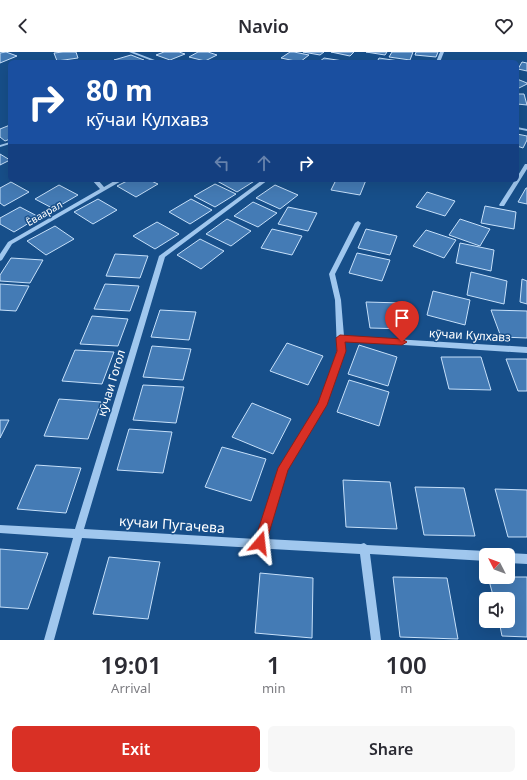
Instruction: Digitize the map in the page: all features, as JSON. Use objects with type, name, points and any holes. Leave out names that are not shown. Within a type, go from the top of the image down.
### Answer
[{"type":"street","points":[[131,52],[153,60]]},
{"type":"street","points":[[519,178],[527,165]]},
{"type":"street","points":[[97,182],[103,189]]},
{"type":"street","name":"Ёваарал","points":[[0,259],[10,243],[116,182]]},
{"type":"street","name":"кӯчаи Гогол","points":[[49,640],[79,532],[162,256],[263,182]]},
{"type":"street","points":[[502,205],[516,182]]},
{"type":"street","points":[[260,543],[283,468],[322,405],[341,351],[338,300],[332,274],[358,223]]},
{"type":"street","name":"кӯчаи Кулхавз","points":[[340,338],[527,350]]},
{"type":"street","name":"кучаи Пугачева","points":[[0,529],[79,532],[479,556]]},
{"type":"street","points":[[364,548],[376,640]]},
{"type":"street","points":[[515,558],[527,559]]},
{"type":"building","points":[[6,52],[17,56],[0,63],[0,53]]},
{"type":"building","points":[[76,52],[78,58],[57,60],[54,53]]},
{"type":"building","points":[[164,52],[179,52],[185,54],[170,60],[156,55]]},
{"type":"building","points":[[198,52],[208,52],[217,55],[207,60],[189,57]]},
{"type":"building","points":[[290,52],[309,55],[303,60],[281,58]]},
{"type":"building","points":[[303,52],[324,52],[320,55]]},
{"type":"building","points":[[331,52],[354,52],[350,56]]},
{"type":"building","points":[[366,52],[387,52],[385,55]]},
{"type":"building","points":[[392,52],[413,52],[410,60],[389,57]]},
{"type":"building","points":[[416,52],[438,52],[436,57],[415,55]]},
{"type":"building","points":[[131,55],[144,60],[114,60]]},
{"type":"building","points":[[324,58],[337,60],[322,60]]},
{"type":"building","points":[[379,58],[392,60],[378,60]]},
{"type":"building","points":[[522,62],[527,63],[527,71],[519,69]]},
{"type":"building","points":[[519,80],[527,83],[519,88]]},
{"type":"building","points":[[519,94],[524,94],[527,105],[519,104]]},
{"type":"building","points":[[8,126],[8,140],[5,141],[0,137],[0,129]]},
{"type":"building","points":[[519,134],[527,136],[527,140],[523,148],[519,147]]},
{"type":"building","points":[[0,154],[8,159],[8,161],[0,165]]},
{"type":"building","points":[[11,182],[29,192],[4,206],[0,203],[0,188]]},
{"type":"building","points":[[125,182],[154,182],[158,184],[136,197],[117,186]]},
{"type":"building","points":[[219,182],[253,182],[237,192]]},
{"type":"building","points":[[335,182],[365,182],[360,195],[331,190]]},
{"type":"building","points":[[215,184],[236,194],[215,207],[194,196]]},
{"type":"building","points":[[59,185],[78,195],[54,209],[35,199]]},
{"type":"building","points":[[275,185],[298,195],[280,209],[256,198]]},
{"type":"building","points":[[526,188],[527,204],[518,202]]},
{"type":"building","points":[[427,192],[455,201],[445,216],[416,207]]},
{"type":"building","points":[[98,199],[117,210],[93,224],[74,212]]},
{"type":"building","points":[[191,199],[212,210],[190,224],[169,212]]},
{"type":"building","points":[[253,202],[277,213],[258,227],[234,216]]},
{"type":"building","points":[[485,206],[516,212],[514,229],[481,223]]},
{"type":"building","points":[[20,207],[39,217],[14,232],[0,224],[0,218]]},
{"type":"building","points":[[288,207],[317,213],[308,231],[278,224]]},
{"type":"building","points":[[227,219],[251,231],[231,246],[206,234]]},
{"type":"building","points":[[460,219],[490,229],[480,246],[449,235]]},
{"type":"building","points":[[157,222],[179,234],[155,249],[133,236]]},
{"type":"building","points":[[55,226],[74,239],[46,255],[27,241]]},
{"type":"building","points":[[272,229],[302,236],[292,255],[261,248]]},
{"type":"building","points":[[366,229],[397,236],[390,255],[358,248]]},
{"type":"building","points":[[426,230],[456,240],[444,258],[413,246]]},
{"type":"building","points":[[200,239],[224,251],[201,269],[177,255]]},
{"type":"building","points":[[460,243],[494,250],[491,271],[456,263]]},
{"type":"building","points":[[357,253],[390,260],[382,281],[349,273]]},
{"type":"building","points":[[115,254],[148,256],[140,278],[106,276]]},
{"type":"building","points":[[11,258],[43,260],[30,283],[0,281],[0,275]]},
{"type":"building","points":[[471,272],[507,281],[504,304],[467,295]]},
{"type":"building","points":[[522,279],[527,281],[527,304],[520,302]]},
{"type":"building","points":[[0,284],[29,286],[16,311],[0,310]]},
{"type":"building","points":[[105,284],[139,286],[130,311],[94,309]]},
{"type":"building","points":[[433,291],[470,300],[465,325],[427,315]]},
{"type":"building","points":[[366,302],[402,303],[408,329],[370,328]]},
{"type":"building","points":[[160,310],[196,312],[189,340],[151,337]]},
{"type":"building","points":[[491,310],[527,311],[527,338],[501,337]]},
{"type":"building","points":[[92,316],[128,319],[118,346],[80,344]]},
{"type":"building","points":[[287,343],[323,356],[308,385],[270,371]]},
{"type":"building","points":[[359,345],[397,357],[388,386],[348,374]]},
{"type":"building","points":[[152,346],[191,349],[183,380],[143,377]]},
{"type":"building","points":[[75,350],[114,352],[102,384],[62,381]]},
{"type":"building","points":[[441,357],[481,357],[491,390],[449,389]]},
{"type":"building","points":[[506,359],[527,359],[527,391],[518,391]]},
{"type":"building","points":[[349,380],[389,392],[379,426],[337,412]]},
{"type":"building","points":[[143,385],[184,387],[176,423],[133,420]]},
{"type":"building","points":[[59,399],[101,402],[88,439],[44,436]]},
{"type":"building","points":[[252,403],[291,419],[273,454],[232,437]]},
{"type":"building","points":[[0,420],[9,420],[0,438]]},
{"type":"building","points":[[129,429],[172,432],[163,473],[117,470]]},
{"type":"building","points":[[222,447],[266,459],[251,501],[205,487]]},
{"type":"building","points":[[36,465],[81,468],[66,513],[17,509]]},
{"type":"building","points":[[343,480],[390,482],[397,529],[346,527]]},
{"type":"building","points":[[415,487],[464,488],[475,536],[424,535]]},
{"type":"building","points":[[495,489],[527,490],[527,537],[508,537]]},
{"type":"building","points":[[0,549],[48,553],[28,609],[0,607]]},
{"type":"building","points":[[109,557],[160,562],[148,619],[93,614]]},
{"type":"building","points":[[260,573],[313,578],[312,638],[255,633]]},
{"type":"building","points":[[393,577],[447,578],[458,639],[400,637]]},
{"type":"building","points":[[515,577],[527,577],[527,637],[502,636],[500,628],[515,628],[515,592],[492,592],[490,584],[515,584]]},
{"type":"route","points":[[260,543],[283,468],[322,405],[341,351],[340,338],[402,342]]}]
